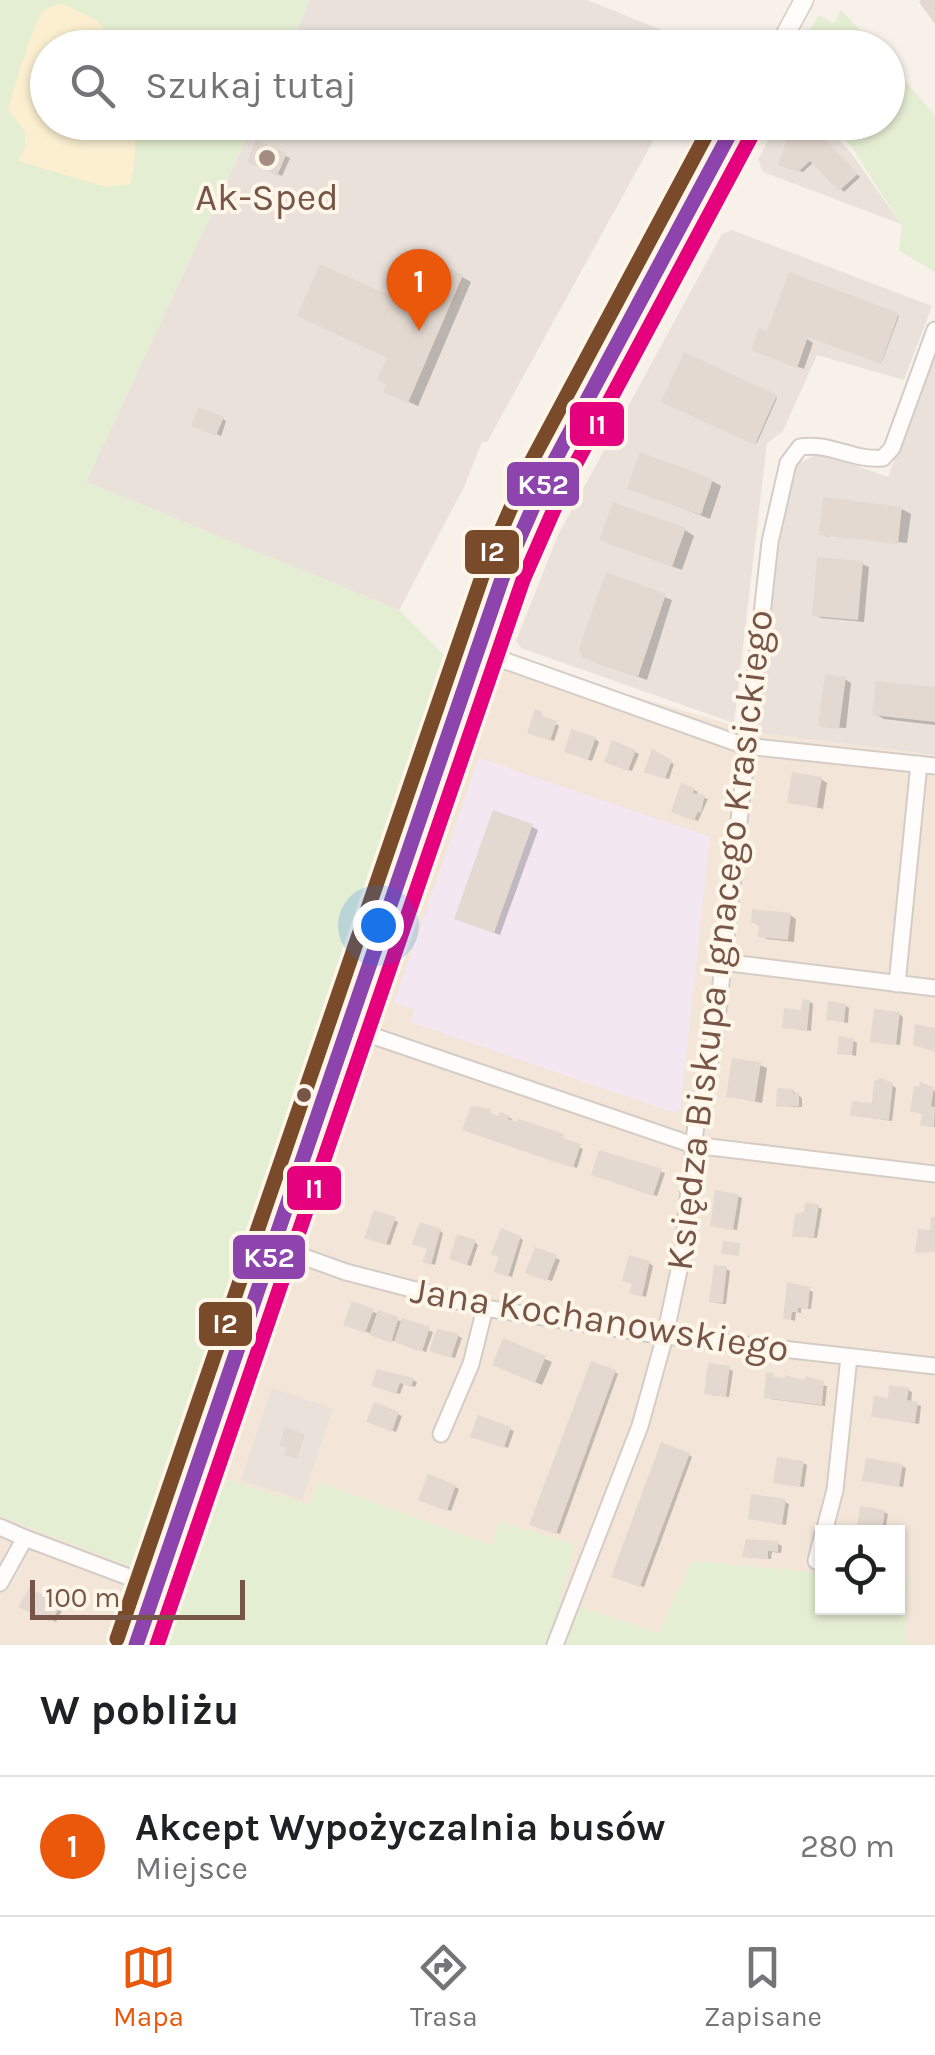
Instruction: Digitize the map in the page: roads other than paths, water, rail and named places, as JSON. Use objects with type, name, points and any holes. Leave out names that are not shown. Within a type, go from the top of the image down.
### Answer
[{"type":"street","points":[[788,30],[804,0]]},
{"type":"street","points":[[136,1645],[476,650],[548,473],[726,140]]},
{"type":"street","name":"Księdza Biskupa Ignacego Krasickiego","points":[[555,1645],[640,1426],[682,1256],[694,1145],[714,1037],[770,542],[788,463],[800,447],[820,444],[866,460],[883,458],[892,448],[935,330]]},
{"type":"street","points":[[476,650],[745,746],[927,765],[897,984]]},
{"type":"street","points":[[722,962],[935,988]]},
{"type":"street","points":[[347,1027],[694,1145],[935,1174]]},
{"type":"street","name":"Jana Kochanowskiego","points":[[272,1245],[346,1272],[485,1308],[664,1336],[935,1366]]},
{"type":"street","points":[[441,1434],[471,1364],[485,1308]]},
{"type":"street","points":[[826,1525],[835,1490],[849,1357]]},
{"type":"street","points":[[0,1527],[156,1588]]},
{"type":"street","points":[[0,1583],[25,1538]]},
{"type":"place","name":"Ak-Sped","points":[[267,158]]},
{"type":"place","name":"Akcept Wypożyczalnia busów","points":[[419,331]]}]
